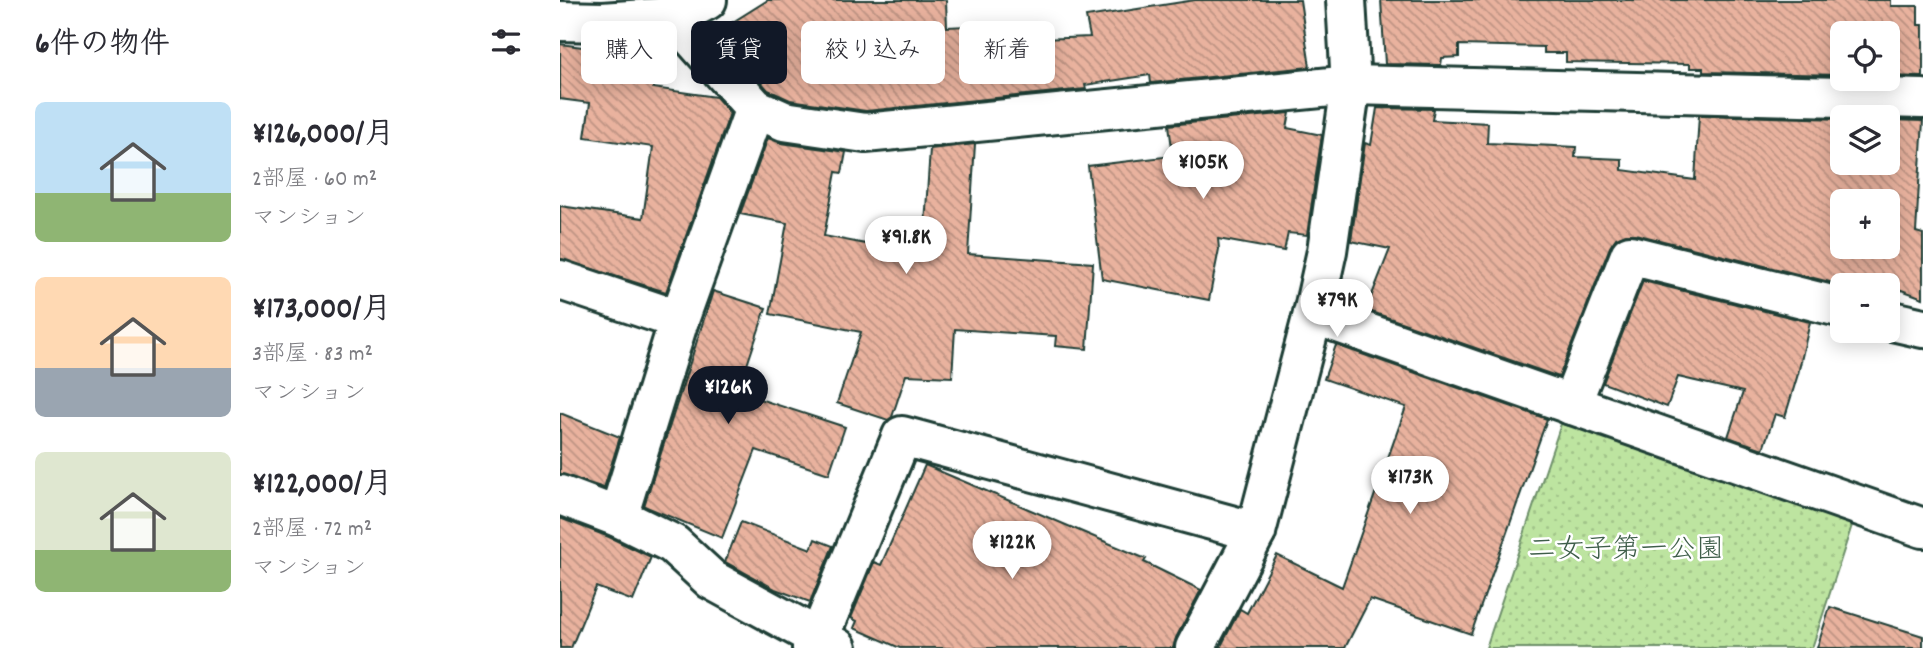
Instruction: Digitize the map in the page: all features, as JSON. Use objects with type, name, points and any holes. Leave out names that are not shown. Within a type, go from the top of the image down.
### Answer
[{"type":"street","points":[[1195,648],[1256,532],[1327,250],[1351,85],[1346,0]]},
{"type":"street","points":[[560,21],[602,22],[690,9],[755,108],[784,121],[865,134],[1351,85],[1923,99]]},
{"type":"street","points":[[618,517],[679,320],[755,108]]},
{"type":"street","points":[[1571,405],[1630,255],[1830,305]]},
{"type":"street","points":[[560,280],[679,320]]},
{"type":"street","points":[[1312,314],[1923,528]]},
{"type":"street","points":[[1900,323],[1923,328]]},
{"type":"street","points":[[560,495],[618,517],[673,544],[712,580],[822,645],[902,436],[1256,532]]},
{"type":"green space","name":"二女子第一公園","points":[[1563,418],[1853,522],[1812,648],[1486,648]]},
{"type":"building","points":[[768,0],[946,0],[947,27],[959,26],[959,84],[1055,84],[1055,38],[1090,37],[1086,17],[1195,0],[1300,0],[1310,67],[1151,83],[1150,75],[1085,85],[1086,89],[866,111],[790,100],[768,90],[763,84],[787,84],[787,21],[735,21]]},
{"type":"building","points":[[1381,0],[1891,0],[1891,6],[1918,6],[1918,25],[1923,25],[1923,77],[1900,76],[1900,21],[1830,21],[1830,75],[1703,72],[1703,68],[1690,68],[1690,64],[1566,62],[1566,53],[1544,53],[1544,47],[1459,45],[1459,57],[1442,58],[1441,65],[1385,64]]},
{"type":"building","points":[[560,44],[581,47],[581,84],[654,84],[653,88],[716,97],[730,113],[666,292],[560,259],[560,206],[643,218],[653,147],[585,137],[590,103],[560,99]]},
{"type":"building","points":[[1377,108],[1434,109],[1432,120],[1488,123],[1487,143],[1576,147],[1575,157],[1622,159],[1622,170],[1695,180],[1699,115],[1830,119],[1830,175],[1900,175],[1900,120],[1923,121],[1916,232],[1923,234],[1923,298],[1900,289],[1900,273],[1830,273],[1830,282],[1626,234],[1616,238],[1610,247],[1559,377],[1366,310],[1390,249],[1351,241],[1365,143],[1371,145]]},
{"type":"building","points":[[1290,113],[1287,128],[1322,135],[1307,235],[1288,233],[1284,251],[1218,239],[1219,249],[1209,300],[1102,279],[1088,166],[1173,156],[1169,125]]},
{"type":"building","points":[[768,138],[781,143],[846,152],[842,173],[836,172],[824,236],[923,255],[930,149],[975,144],[968,254],[1093,263],[1087,349],[1055,346],[1056,336],[955,329],[952,377],[906,375],[892,417],[888,420],[837,403],[861,332],[770,314],[787,223],[740,214]]},
{"type":"building","points":[[1643,281],[1810,322],[1785,417],[1775,414],[1763,449],[1728,437],[1743,392],[1678,377],[1667,407],[1603,383]]},
{"type":"building","points":[[713,291],[766,308],[738,392],[845,427],[829,474],[756,450],[722,538],[644,506]]},
{"type":"building","points":[[1336,345],[1547,419],[1471,634],[1370,599],[1345,648],[1220,648],[1240,609],[1247,613],[1277,555],[1342,587],[1406,407],[1324,379]]},
{"type":"building","points":[[560,413],[620,437],[604,488],[560,474]]},
{"type":"building","points":[[925,465],[1146,559],[1144,562],[1201,590],[1173,648],[900,648],[854,628],[857,621],[851,618],[874,562],[881,565]]},
{"type":"building","points":[[560,518],[651,557],[633,601],[596,587],[571,648],[560,648]]},
{"type":"building","points":[[741,522],[811,549],[815,539],[833,546],[810,602],[775,589],[725,562]]},
{"type":"building","points":[[1830,607],[1923,636],[1923,648],[1817,648]]}]
